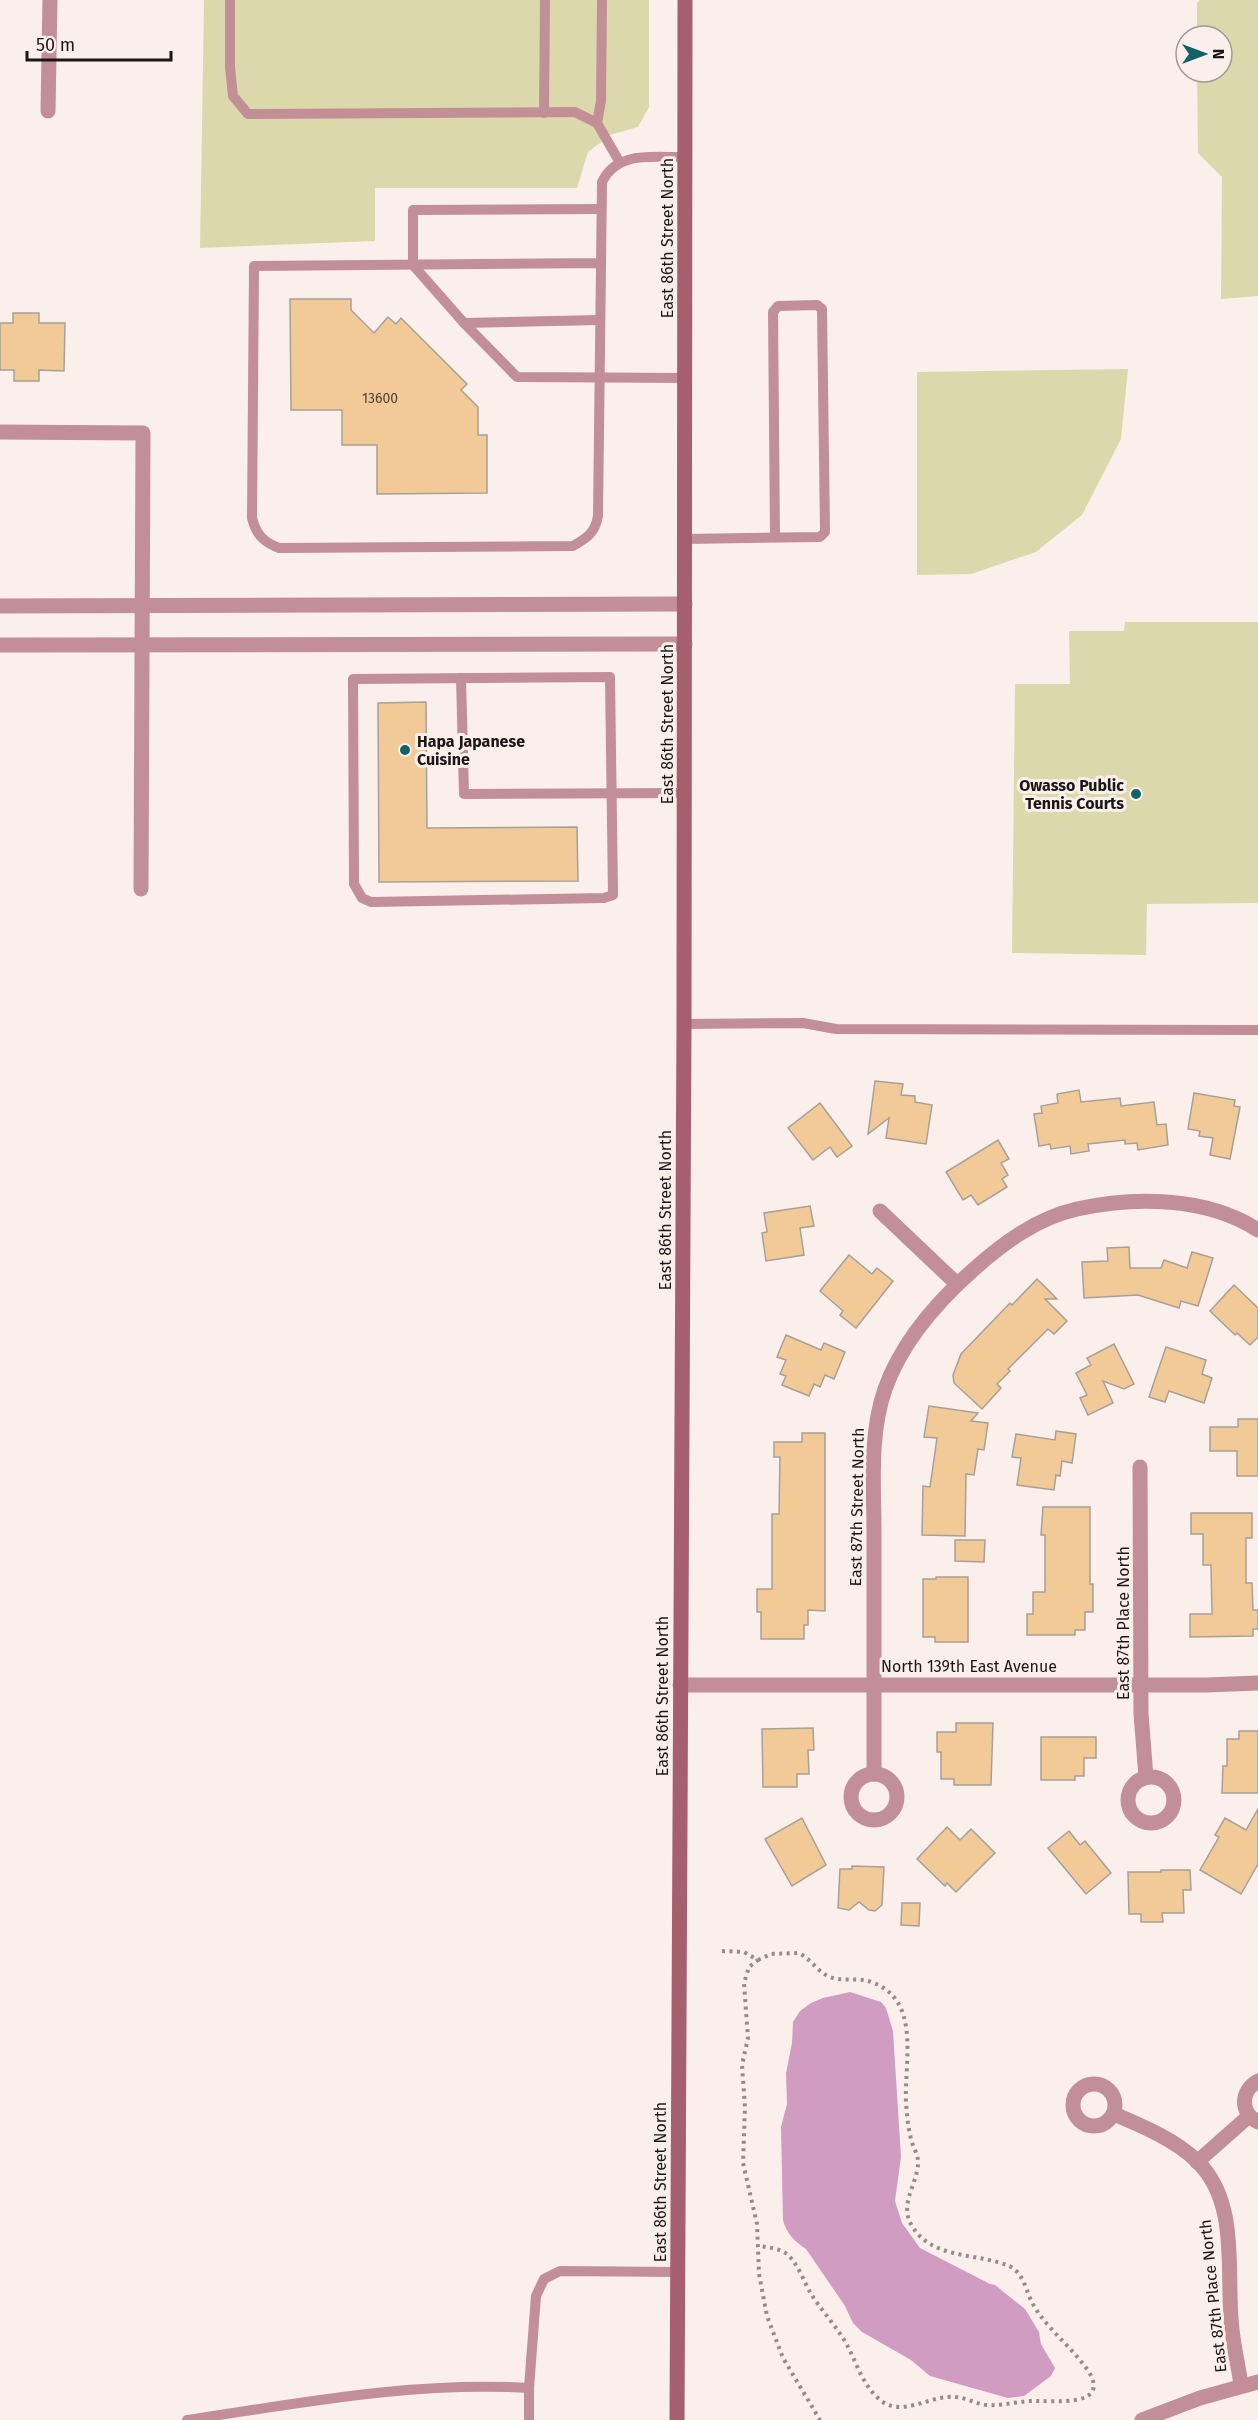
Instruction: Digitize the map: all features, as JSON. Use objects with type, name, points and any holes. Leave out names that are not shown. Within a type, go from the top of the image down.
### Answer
[{"type":"main road","name":"East 86th Street North","points":[[677,2420],[685,793],[685,0]]},
{"type":"street","points":[[48,111],[50,0]]},
{"type":"street","points":[[0,432],[143,433],[141,890]]},
{"type":"street","points":[[0,606],[685,604]]},
{"type":"street","points":[[0,645],[685,644]]},
{"type":"street","name":"East 87th Street North","points":[[874,1774],[874,1448],[884,1392],[902,1353],[915,1334],[957,1284],[1011,1239],[1047,1219],[1092,1206],[1138,1202],[1173,1203],[1231,1216],[1258,1230]]},
{"type":"street","points":[[880,1211],[957,1284]]},
{"type":"street","name":"East 87th Place North","points":[[1140,1467],[1142,1728],[1146,1777]]},
{"type":"street","name":"North 139th East Avenue","points":[[680,1685],[1258,1683]]},
{"type":"street","points":[[1197,2162],[1254,2119],[1244,2106],[1245,2095],[1258,2081]]},
{"type":"street","name":"East 87th Place North","points":[[1114,2114],[1167,2139],[1197,2162],[1216,2188],[1226,2218],[1231,2319],[1241,2385]]},
{"type":"street","points":[[1142,2420],[1241,2385],[1258,2382]]},
{"type":"lane","points":[[230,0],[230,67],[233,96],[248,114],[576,112],[597,123],[619,161]]},
{"type":"lane","points":[[544,113],[545,0]]},
{"type":"lane","points":[[597,123],[601,101],[602,0]]},
{"type":"lane","points":[[601,264],[254,266],[252,518],[255,529],[269,544],[279,548],[573,546],[588,537],[596,528],[598,516],[602,182],[608,170],[619,161],[634,158],[685,157]]},
{"type":"lane","points":[[601,209],[413,210],[413,265],[464,323],[517,377],[685,378]]},
{"type":"lane","points":[[685,539],[775,538],[820,537],[825,532],[822,309],[817,305],[778,306],[773,312],[775,538]]},
{"type":"lane","points":[[464,323],[600,320]]},
{"type":"lane","points":[[610,677],[613,795],[613,895],[604,898],[371,902],[362,898],[354,884],[353,679],[610,677]]},
{"type":"lane","points":[[461,678],[464,794],[685,793]]},
{"type":"lane","points":[[684,1024],[803,1023],[836,1029],[1258,1030]]},
{"type":"lane","points":[[529,2420],[529,2388],[536,2296],[544,2279],[560,2271],[677,2272]]},
{"type":"lane","points":[[187,2420],[344,2396],[419,2388],[459,2386],[529,2388]]},
{"type":"path","points":[[723,1951],[744,1952],[758,1959]]},
{"type":"path","points":[[758,2246],[776,2248],[790,2258],[822,2310],[846,2342],[868,2386],[877,2398],[890,2407],[901,2408],[951,2397],[991,2405],[1032,2401],[1075,2401],[1086,2397],[1092,2389],[1094,2381],[1089,2372],[1037,2312],[1018,2272],[1004,2265],[946,2251],[932,2244],[912,2227],[907,2208],[918,2161],[911,2139],[907,2113],[906,2026],[902,2010],[894,1997],[872,1982],[827,1976],[805,1956],[798,1953],[771,1954],[758,1959],[746,1972],[744,1983],[748,2038],[742,2065],[745,2107],[743,2163],[753,2205],[759,2274],[767,2316],[774,2338],[820,2420]]},
{"type":"shaded area","points":[[204,0],[649,0],[649,107],[638,127],[610,135],[588,152],[577,188],[375,188],[375,241],[200,248]]},
{"type":"shaded area","points":[[1200,0],[1258,0],[1258,296],[1221,299],[1222,177],[1198,153],[1197,84],[1234,84],[1234,24],[1197,24],[1197,3]]},
{"type":"shaded area","points":[[1128,369],[1121,439],[1082,515],[1036,552],[971,574],[917,575],[917,372]]},
{"type":"shaded area","name":"Owasso Public Tennis Courts","points":[[1125,622],[1258,622],[1258,903],[1147,904],[1146,955],[1012,953],[1015,684],[1070,684],[1069,631],[1124,631]]},
{"type":"shaded area","points":[[850,1992],[881,2002],[886,2008],[893,2031],[901,2157],[895,2201],[902,2223],[920,2248],[995,2285],[1025,2309],[1039,2332],[1041,2344],[1055,2368],[1051,2376],[1024,2396],[1008,2398],[930,2376],[911,2360],[862,2332],[853,2323],[845,2306],[806,2249],[792,2237],[784,2225],[781,2127],[787,2104],[786,2073],[792,2043],[793,2022],[800,2011],[811,2003]]},
{"type":"building","points":[[290,299],[351,299],[351,310],[374,333],[388,317],[396,324],[401,318],[467,384],[461,390],[478,407],[478,435],[487,435],[487,493],[377,494],[377,445],[342,445],[342,410],[291,410]]},
{"type":"building","points":[[13,313],[39,313],[39,323],[65,323],[64,371],[39,370],[39,381],[14,381],[14,370],[0,370],[0,323],[13,323]]},
{"type":"building","points":[[426,702],[427,828],[577,827],[578,881],[379,882],[378,703]]},
{"type":"building","points":[[875,1081],[903,1084],[901,1095],[915,1096],[915,1102],[932,1105],[926,1144],[886,1138],[889,1118],[868,1134]]},
{"type":"building","points":[[1079,1090],[1081,1102],[1120,1098],[1121,1106],[1154,1102],[1157,1125],[1166,1124],[1168,1145],[1138,1150],[1137,1143],[1125,1144],[1125,1140],[1088,1144],[1089,1151],[1071,1154],[1070,1146],[1051,1149],[1050,1144],[1039,1146],[1034,1114],[1042,1113],[1041,1106],[1058,1103],[1057,1094]]},
{"type":"building","points":[[1194,1093],[1235,1100],[1234,1106],[1240,1107],[1230,1159],[1210,1155],[1213,1138],[1199,1136],[1200,1131],[1188,1129]]},
{"type":"building","points":[[820,1103],[852,1146],[837,1157],[830,1147],[813,1160],[788,1128]]},
{"type":"building","points":[[998,1140],[1009,1159],[1001,1163],[1008,1175],[1002,1179],[1007,1187],[978,1205],[971,1195],[963,1200],[946,1172]]},
{"type":"building","points":[[810,1206],[814,1226],[800,1228],[804,1255],[766,1261],[762,1233],[767,1232],[764,1213]]},
{"type":"building","points":[[1129,1247],[1130,1268],[1161,1268],[1164,1260],[1187,1268],[1192,1252],[1213,1258],[1198,1306],[1181,1301],[1179,1308],[1138,1295],[1084,1298],[1082,1262],[1108,1261],[1107,1248]]},
{"type":"building","points":[[849,1255],[872,1274],[877,1268],[893,1281],[856,1328],[840,1315],[843,1311],[820,1291]]},
{"type":"building","points":[[1037,1279],[1057,1299],[1045,1299],[1067,1321],[1054,1334],[1048,1329],[1008,1369],[1010,1371],[997,1384],[1001,1388],[982,1409],[954,1383],[953,1375],[961,1354],[1010,1303],[1012,1305]]},
{"type":"building","points":[[1234,1285],[1258,1308],[1258,1337],[1250,1345],[1237,1333],[1235,1335],[1210,1311]]},
{"type":"building","points":[[786,1335],[821,1350],[824,1343],[845,1352],[834,1379],[825,1375],[820,1387],[814,1384],[809,1396],[782,1385],[786,1376],[780,1374],[786,1360],[777,1357]]},
{"type":"building","points":[[1114,1344],[1134,1384],[1124,1389],[1103,1381],[1113,1403],[1088,1415],[1080,1398],[1087,1395],[1076,1373],[1091,1365],[1087,1358]]},
{"type":"building","points":[[1166,1347],[1206,1360],[1202,1374],[1212,1378],[1204,1403],[1169,1391],[1165,1402],[1149,1397]]},
{"type":"building","points":[[929,1406],[978,1413],[971,1421],[988,1423],[984,1450],[978,1449],[974,1475],[966,1474],[965,1536],[922,1535],[923,1486],[930,1487],[937,1438],[924,1437]]},
{"type":"building","points":[[1238,1419],[1258,1419],[1258,1476],[1237,1476],[1237,1451],[1210,1451],[1210,1427],[1238,1427]]},
{"type":"building","points":[[1056,1431],[1076,1434],[1072,1463],[1062,1461],[1060,1476],[1056,1475],[1054,1490],[1017,1485],[1021,1458],[1012,1457],[1016,1434],[1055,1440]]},
{"type":"building","points":[[802,1433],[825,1433],[825,1611],[808,1610],[808,1625],[804,1625],[804,1639],[761,1639],[761,1612],[757,1612],[757,1589],[772,1589],[772,1514],[779,1514],[780,1457],[774,1457],[774,1442],[802,1442]]},
{"type":"building","points":[[1043,1507],[1090,1507],[1090,1584],[1093,1584],[1093,1612],[1085,1612],[1085,1630],[1075,1630],[1075,1635],[1027,1635],[1027,1614],[1033,1614],[1033,1592],[1045,1592],[1045,1535],[1041,1535]]},
{"type":"building","points":[[1191,1513],[1252,1513],[1252,1538],[1246,1538],[1246,1583],[1252,1583],[1253,1610],[1258,1610],[1258,1629],[1253,1629],[1253,1636],[1190,1637],[1190,1614],[1212,1614],[1211,1565],[1203,1565],[1203,1534],[1191,1534]]},
{"type":"building","points":[[955,1540],[985,1540],[984,1562],[955,1561]]},
{"type":"building","points":[[936,1577],[968,1577],[968,1642],[935,1642],[935,1637],[923,1637],[923,1579],[936,1579]]},
{"type":"building","points":[[956,1723],[993,1723],[991,1785],[954,1785],[954,1779],[941,1779],[941,1752],[937,1752],[937,1732],[956,1732]]},
{"type":"building","points":[[813,1728],[814,1750],[808,1750],[809,1774],[797,1774],[797,1787],[763,1787],[762,1729]]},
{"type":"building","points":[[1239,1731],[1258,1731],[1258,1793],[1222,1793],[1223,1766],[1227,1766],[1227,1739],[1239,1739]]},
{"type":"building","points":[[1041,1737],[1096,1737],[1096,1758],[1084,1758],[1084,1776],[1075,1776],[1075,1780],[1041,1780]]},
{"type":"building","points":[[1258,1809],[1258,1864],[1241,1894],[1200,1870],[1219,1837],[1215,1835],[1225,1818],[1246,1830]]},
{"type":"building","points":[[802,1818],[826,1865],[792,1886],[765,1839]]},
{"type":"building","points":[[947,1827],[960,1840],[971,1829],[995,1853],[956,1892],[947,1883],[945,1886],[917,1859]]},
{"type":"building","points":[[1069,1831],[1080,1845],[1085,1841],[1111,1873],[1086,1894],[1048,1848]]},
{"type":"building","points":[[852,1866],[884,1867],[882,1905],[875,1911],[869,1910],[859,1902],[849,1910],[838,1908],[840,1869],[852,1869]]},
{"type":"building","points":[[1161,1870],[1190,1870],[1191,1890],[1183,1890],[1184,1913],[1162,1913],[1163,1922],[1141,1922],[1141,1914],[1129,1914],[1128,1872],[1161,1872]]},
{"type":"building","points":[[902,1903],[920,1903],[919,1926],[901,1925]]},
{"type":"place","name":"Hapa Japanese Cuisine","points":[[405,750]]},
{"type":"place","name":"Owasso Public Tennis Courts","points":[[1136,794]]}]
